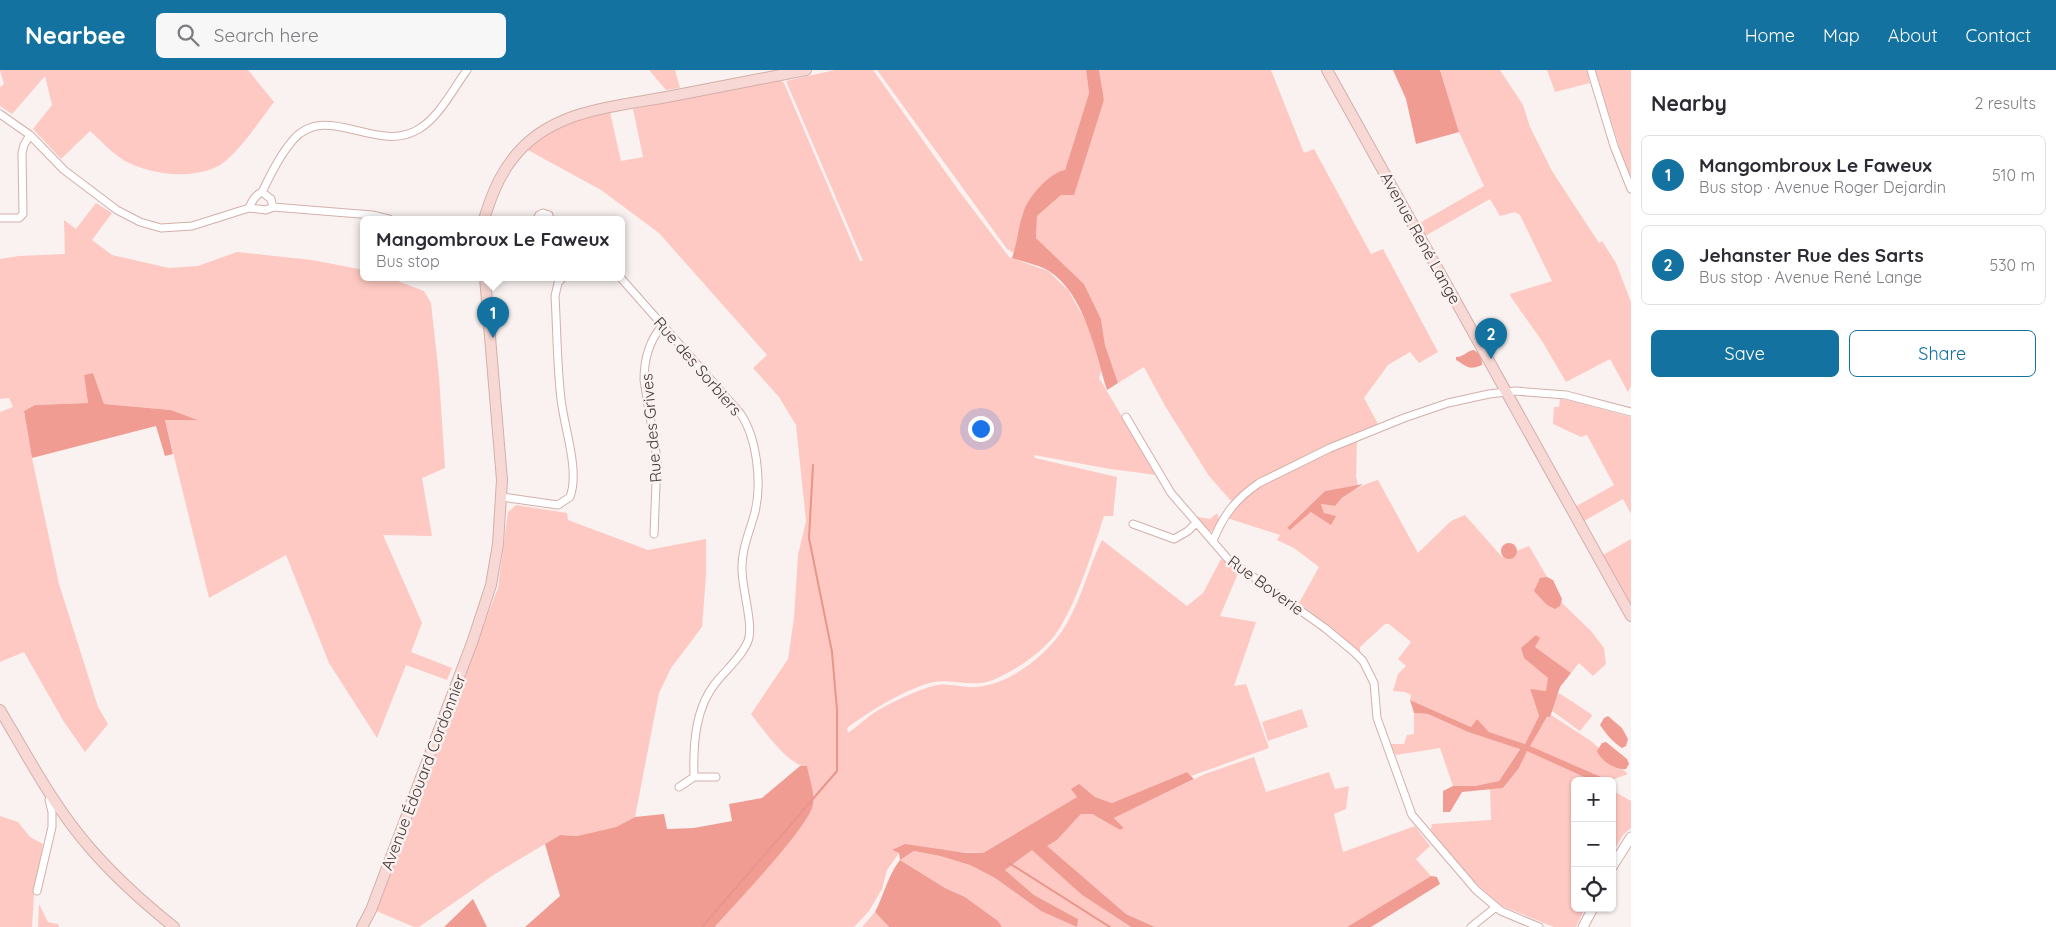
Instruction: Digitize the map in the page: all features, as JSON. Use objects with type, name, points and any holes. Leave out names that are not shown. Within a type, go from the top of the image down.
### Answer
[{"type":"main road","points":[[485,216],[493,190],[510,162],[523,146],[557,123],[592,111],[806,70]]},
{"type":"main road","name":"Avenue René Lange","points":[[1327,70],[1631,616]]},
{"type":"main road","name":"Avenue Édouard Cordonnier","points":[[362,927],[371,910],[482,616],[492,577],[498,544],[502,497],[485,281]]},
{"type":"main road","points":[[0,710],[51,795],[90,848],[136,897],[174,927]]},
{"type":"street","points":[[249,208],[252,201],[262,192],[280,158],[294,138],[306,129],[327,124],[383,138],[404,136],[419,130],[430,121],[467,70]]},
{"type":"street","points":[[1591,70],[1614,146],[1631,189]]},
{"type":"street","points":[[0,114],[30,135],[64,170],[117,210],[140,222],[161,228],[192,226],[249,208],[266,210],[273,207],[376,216]]},
{"type":"street","points":[[0,218],[19,218],[23,214],[22,153],[30,135]]},
{"type":"street","points":[[262,192],[271,199],[273,207]]},
{"type":"street","points":[[502,497],[558,504],[570,497],[573,489],[573,471],[561,399],[555,296],[560,281]]},
{"type":"street","name":"Rue des Sorbiers","points":[[623,281],[745,420],[752,440],[758,478],[755,511],[742,555],[749,639],[745,648],[716,682],[704,703],[698,719],[694,777]]},
{"type":"street","name":"Rue des Grives","points":[[654,534],[657,459],[644,380],[644,368],[654,335],[662,326]]},
{"type":"street","name":"Rue Boverie","points":[[1539,927],[1496,907],[1469,883],[1412,815],[1378,718],[1375,689],[1367,667],[1354,652],[1332,633],[1228,558],[1213,541],[1224,516],[1250,490],[1281,471],[1415,414],[1466,399],[1506,391],[1566,395],[1631,412]]},
{"type":"street","points":[[1126,417],[1171,493],[1213,541]]},
{"type":"street","points":[[1133,524],[1174,539],[1188,531],[1196,523]]},
{"type":"street","points":[[679,787],[694,777],[716,776]]},
{"type":"street","points":[[37,892],[52,827],[52,812],[49,800],[51,795]]},
{"type":"street","points":[[1616,861],[1631,837]]},
{"type":"street","points":[[1471,927],[1496,907]]},
{"type":"street","points":[[1583,927],[1591,912]]},
{"type":"shaded area","points":[[0,70],[248,70],[274,102],[241,145],[219,166],[193,173],[163,173],[125,161],[111,151],[90,131],[61,159],[33,129],[52,105],[45,76],[12,114],[0,106],[0,87],[4,84]]},
{"type":"shaded area","points":[[649,70],[675,70],[680,88],[666,90]]},
{"type":"shaded area","points":[[835,70],[873,70],[959,191],[1009,257],[1048,271],[1068,290],[1089,327],[1101,371],[1099,378],[1157,475],[1110,469],[1034,455],[1035,458],[1117,477],[1113,516],[1104,516],[1077,594],[1055,635],[1029,659],[996,679],[980,683],[940,681],[912,689],[888,701],[847,728],[848,733],[875,712],[915,692],[938,685],[975,687],[987,685],[1000,681],[1023,669],[1043,653],[1067,623],[1102,540],[1187,606],[1203,593],[1221,559],[1239,571],[1220,616],[1256,622],[1234,686],[1246,684],[1269,748],[1191,776],[1187,772],[1112,803],[1095,797],[1077,797],[983,853],[892,850],[899,853],[887,870],[882,889],[869,911],[854,927],[715,927],[790,841],[807,767],[799,765],[784,753],[751,714],[788,659],[794,618],[798,555],[806,521],[796,425],[779,397],[753,368],[767,355],[659,233],[601,190],[526,149],[565,124],[585,117],[610,112],[621,161],[643,157],[633,109],[780,80],[784,83],[860,261],[863,261],[786,81]]},
{"type":"shaded area","points":[[877,70],[1086,70],[1089,93],[1065,170],[1023,212],[1014,253],[1007,249]]},
{"type":"shaded area","points":[[1086,70],[1099,70],[1104,100],[1074,195],[1061,195],[1037,216],[1036,238],[1084,284],[1101,319],[1105,345],[1118,383],[1107,390],[1087,325],[1072,294],[1049,271],[1012,258],[1021,219],[1029,200],[1052,176],[1065,170],[1089,93]]},
{"type":"shaded area","points":[[1099,70],[1271,70],[1304,153],[1314,149],[1371,254],[1383,249],[1438,352],[1419,363],[1410,352],[1388,365],[1364,398],[1378,424],[1312,452],[1256,480],[1231,501],[1209,476],[1165,406],[1144,367],[1118,383],[1105,345],[1101,319],[1084,284],[1036,238],[1037,216],[1061,195],[1104,101]]},
{"type":"shaded area","points":[[1393,70],[1440,70],[1459,132],[1416,144],[1406,99]]},
{"type":"shaded area","points":[[1440,70],[1500,70],[1523,105],[1530,127],[1552,171],[1599,243],[1602,241],[1616,263],[1631,302],[1631,386],[1628,392],[1610,359],[1566,382],[1542,341],[1511,297],[1510,294],[1552,281],[1520,215],[1515,212],[1500,216],[1490,199],[1425,236],[1418,224],[1484,186],[1459,132]]},
{"type":"shaded area","points":[[1547,70],[1587,70],[1590,83],[1555,92]]},
{"type":"shaded area","points":[[1595,70],[1631,70],[1631,176],[1627,171]]},
{"type":"shaded area","points":[[96,203],[112,213],[92,240],[112,255],[169,268],[198,266],[237,252],[312,260],[360,269],[360,281],[398,281],[424,291],[431,303],[439,376],[445,468],[422,478],[432,536],[383,535],[422,623],[411,652],[452,668],[447,680],[406,665],[377,738],[329,663],[286,555],[209,598],[165,420],[196,419],[171,410],[104,404],[93,373],[84,375],[88,403],[35,405],[24,411],[59,584],[98,707],[108,724],[85,752],[64,722],[24,652],[0,662],[0,412],[13,407],[9,398],[0,399],[0,259],[19,256],[65,254],[64,220],[76,229]]},
{"type":"shaded area","points":[[1474,350],[1480,356],[1482,365],[1471,368],[1456,360],[1456,357]]},
{"type":"shaded area","points":[[93,373],[104,404],[171,410],[198,420],[165,420],[173,454],[165,456],[156,426],[32,458],[24,411],[35,405],[88,403],[84,375]]},
{"type":"shaded area","points":[[1560,399],[1631,417],[1631,514],[1623,499],[1584,521],[1575,507],[1614,485],[1587,435],[1581,437],[1553,424],[1554,407],[1559,407]]},
{"type":"shaded area","points":[[1357,442],[1356,476],[1358,485],[1325,491],[1290,530],[1311,512],[1324,513],[1321,504],[1335,506],[1354,490],[1378,480],[1418,553],[1451,521],[1465,515],[1502,557],[1529,546],[1563,604],[1591,631],[1604,648],[1606,664],[1593,676],[1579,663],[1571,673],[1535,647],[1521,648],[1524,657],[1548,678],[1547,691],[1530,690],[1539,716],[1525,744],[1489,732],[1477,719],[1471,727],[1410,700],[1411,695],[1405,692],[1393,691],[1398,674],[1406,666],[1398,659],[1411,642],[1389,624],[1385,624],[1360,647],[1360,652],[1299,603],[1319,567],[1294,548],[1277,540],[1280,535],[1227,518],[1254,490],[1346,444]]},
{"type":"shaded area","points":[[1363,484],[1342,498],[1335,506],[1321,504],[1324,513],[1336,516],[1331,525],[1311,512],[1290,530],[1287,528],[1325,491]]},
{"type":"shaded area","points":[[516,505],[567,513],[568,520],[648,550],[706,539],[706,576],[702,627],[671,668],[659,693],[635,817],[616,827],[577,836],[560,835],[495,874],[419,927],[414,927],[374,910],[498,588],[508,512]]},
{"type":"shaded area","points":[[1217,513],[1219,519],[1214,530],[1209,532],[1193,516],[1210,519]]},
{"type":"shaded area","points":[[1631,539],[1631,605],[1603,555]]},
{"type":"shaded area","points":[[1509,543],[1517,551],[1509,559],[1501,551]]},
{"type":"shaded area","points":[[1547,577],[1553,580],[1562,599],[1560,606],[1555,609],[1547,605],[1534,591],[1540,578]]},
{"type":"shaded area","points":[[1536,635],[1540,638],[1535,647],[1571,673],[1560,687],[1550,717],[1547,717],[1530,746],[1601,777],[1584,777],[1527,751],[1519,768],[1503,788],[1462,792],[1450,812],[1443,812],[1443,791],[1453,786],[1475,786],[1499,781],[1520,749],[1468,732],[1428,714],[1414,713],[1410,700],[1471,727],[1477,719],[1489,732],[1525,744],[1539,716],[1530,689],[1546,691],[1548,678],[1524,658],[1521,648]]},
{"type":"shaded area","points":[[1559,693],[1591,714],[1592,716],[1580,731],[1548,708]]},
{"type":"shaded area","points":[[1302,709],[1308,727],[1268,741],[1262,722]]},
{"type":"shaded area","points":[[1414,713],[1428,714],[1468,732],[1520,748],[1499,781],[1475,786],[1453,786],[1440,748],[1396,755],[1389,744],[1404,744],[1407,735],[1414,734]]},
{"type":"shaded area","points":[[1551,715],[1591,741],[1628,774],[1616,778],[1600,777],[1529,746],[1547,718]]},
{"type":"shaded area","points":[[1608,716],[1622,728],[1628,739],[1626,746],[1622,748],[1619,746],[1600,725],[1604,718]]},
{"type":"shaded area","points":[[1606,742],[1627,759],[1629,764],[1626,769],[1613,766],[1599,755],[1597,751],[1602,743]]},
{"type":"shaded area","points":[[1527,750],[1584,777],[1571,777],[1571,912],[1583,912],[1576,927],[1554,927],[1502,906],[1473,881],[1430,833],[1432,824],[1491,820],[1490,789],[1503,788],[1519,768]]},
{"type":"shaded area","points":[[1254,757],[1266,792],[1329,772],[1335,789],[1349,786],[1346,809],[1334,814],[1343,852],[1415,826],[1430,846],[1416,859],[1431,876],[1347,927],[1155,927],[1126,914],[1046,846],[1057,840],[1081,814],[1092,814],[1120,830],[1124,828],[1114,818],[1205,774]]},
{"type":"shaded area","points":[[800,766],[807,766],[813,790],[813,804],[809,814],[786,847],[715,927],[525,927],[560,896],[545,844],[560,835],[577,836],[616,827],[635,817],[664,814],[667,829],[694,828],[732,821],[729,804],[762,798]]},
{"type":"shaded area","points":[[1187,772],[1194,779],[1114,818],[1124,828],[1120,830],[1092,814],[1081,814],[1057,840],[1047,846],[1126,914],[1155,927],[1131,927],[1082,895],[1032,850],[1005,870],[1034,895],[1078,919],[1077,927],[1041,911],[995,878],[970,865],[914,851],[900,860],[899,853],[892,850],[905,844],[966,853],[983,853],[1077,797],[1071,789],[1079,784],[1095,797],[1112,803]]},
{"type":"shaded area","points":[[1616,792],[1631,801],[1631,828],[1623,835],[1616,847]]},
{"type":"shaded area","points":[[0,816],[18,822],[30,837],[43,844],[34,895],[32,927],[0,927]]},
{"type":"shaded area","points":[[1032,849],[1082,895],[1131,927],[1002,927],[998,921],[965,897],[945,888],[900,860],[914,851],[970,865],[995,878],[1041,911],[1078,919],[1034,895],[1005,870]]},
{"type":"shaded area","points":[[900,860],[945,888],[965,897],[998,921],[1002,927],[889,927],[875,912],[892,872]]},
{"type":"shaded area","points":[[1431,876],[1437,877],[1440,884],[1371,927],[1347,927]]},
{"type":"shaded area","points":[[473,899],[487,927],[444,927]]},
{"type":"shaded area","points":[[39,904],[48,922],[58,924],[59,927],[38,927]]},
{"type":"shaded area","points":[[875,912],[889,927],[862,927]]},
{"type":"waterway","points":[[702,927],[837,771],[837,710],[832,652],[809,538],[813,465]]},
{"type":"waterway","points":[[1009,863],[1110,927]]},
{"type":"place","name":"Mangombroux Le Faweux","points":[[493,338]]},
{"type":"place","name":"Jehanster Rue des Sarts","points":[[1491,359]]}]
